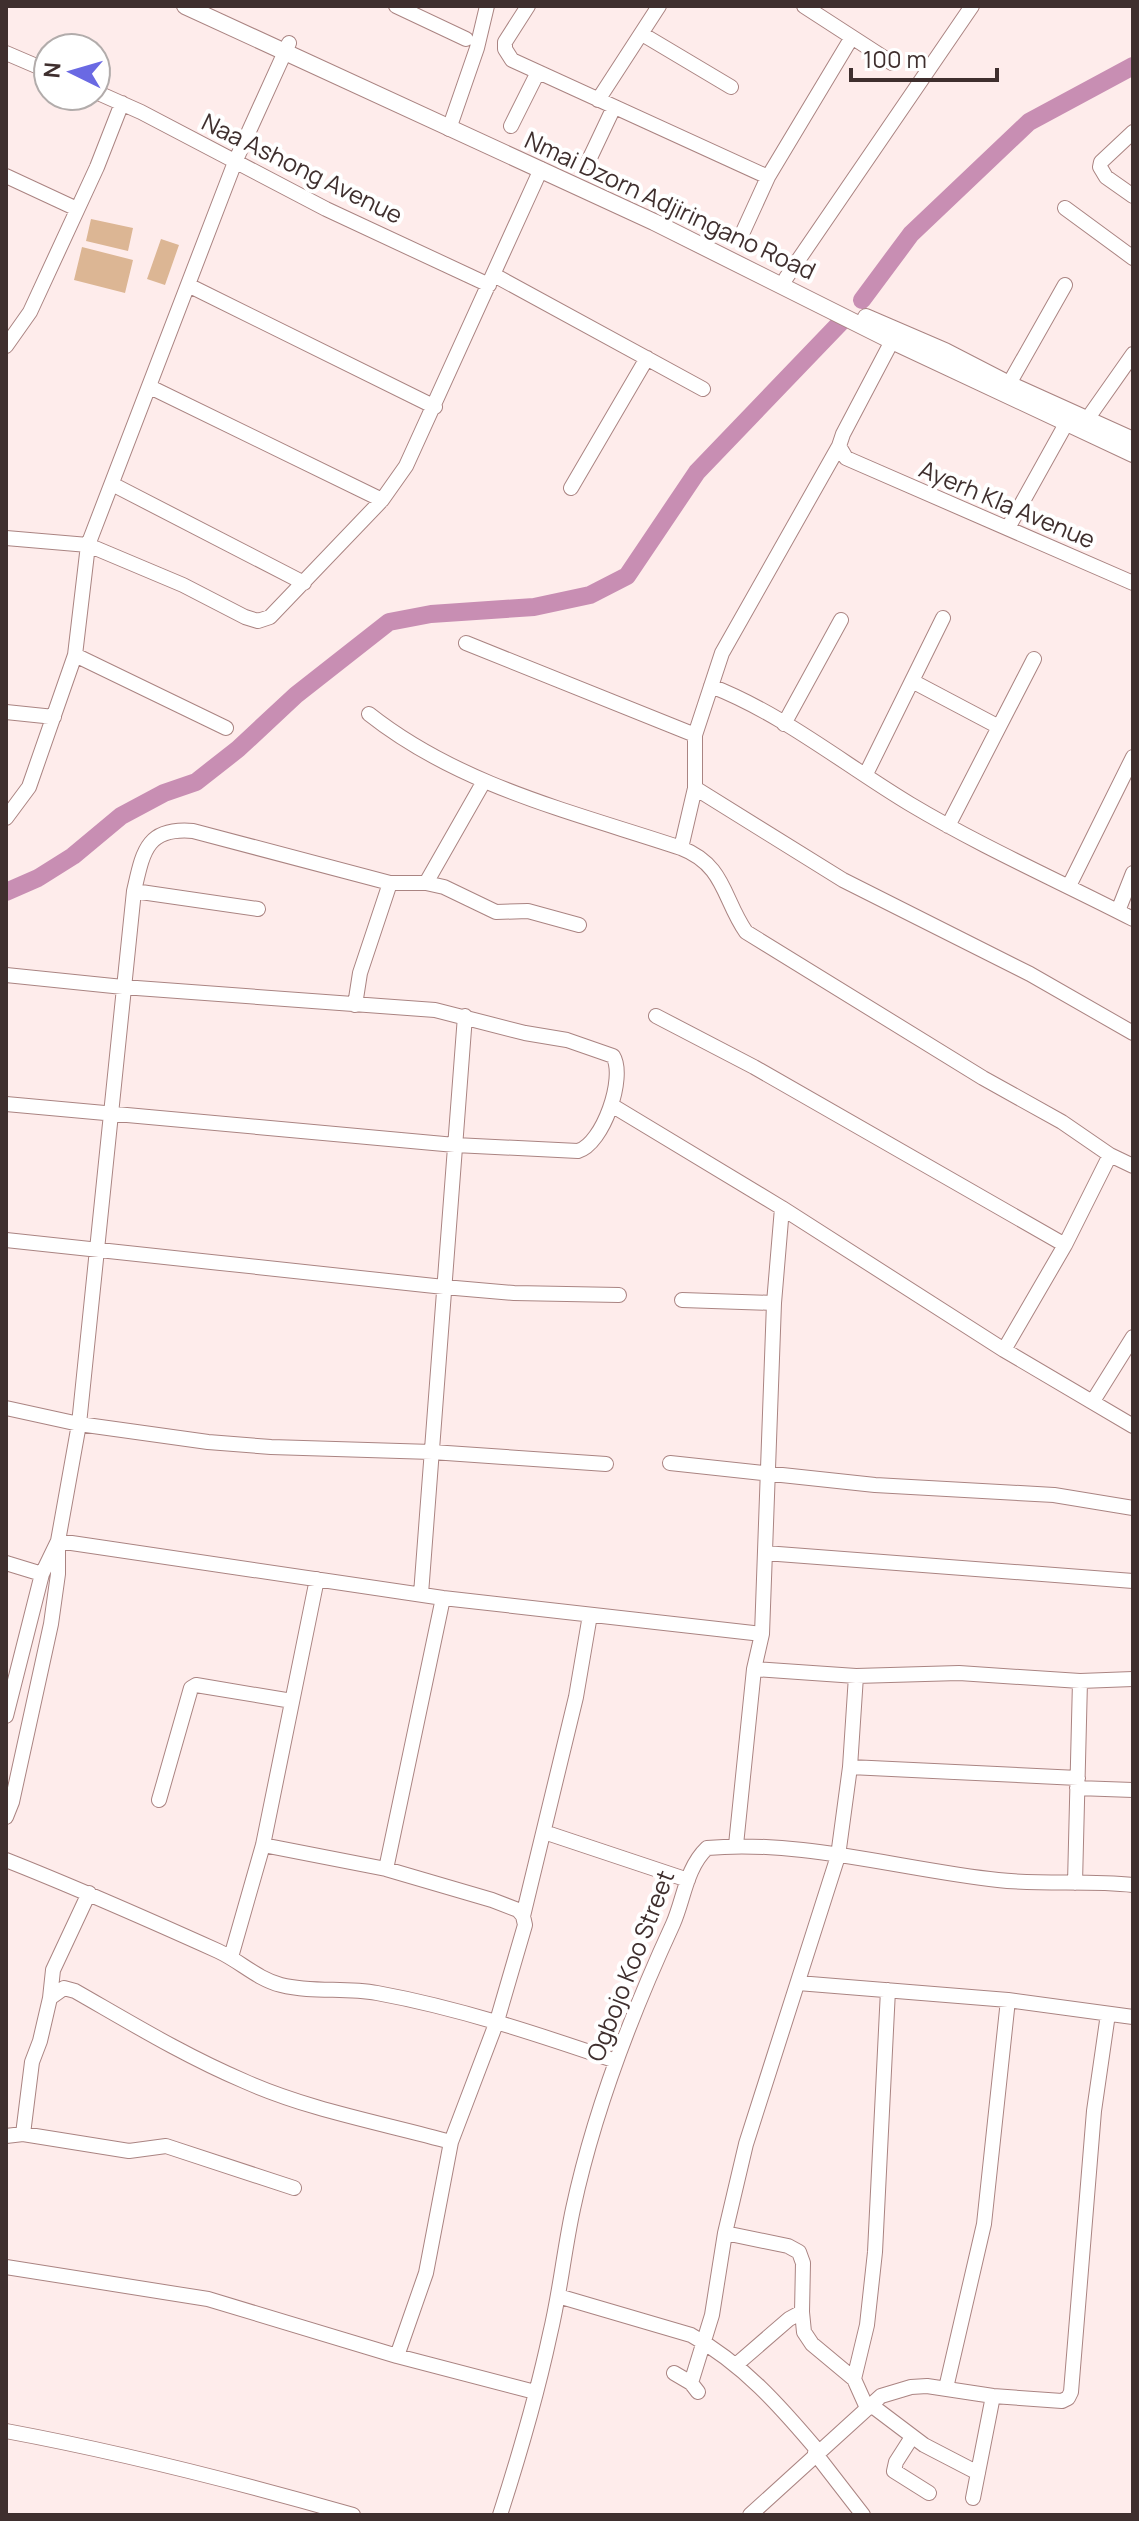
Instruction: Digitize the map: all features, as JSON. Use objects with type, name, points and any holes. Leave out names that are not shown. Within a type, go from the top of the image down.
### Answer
[{"type":"main road","name":"Nmai Dzorn Adjiringano Road","points":[[185,6],[287,48],[685,227],[865,317],[945,351],[1009,384],[1133,440]]},
{"type":"main road","name":"Nmai Dzorn Adjiringano Road","points":[[208,6],[287,48]]},
{"type":"main road","name":"Nmai Dzorn Adjiringano Road","points":[[451,124],[892,341],[1133,454]]},
{"type":"street","points":[[396,6],[411,10],[466,39]]},
{"type":"street","points":[[451,124],[477,48],[487,6]]},
{"type":"street","points":[[528,6],[509,35],[505,49],[512,60],[768,177]]},
{"type":"street","points":[[598,100],[659,6]]},
{"type":"street","points":[[804,6],[892,63]]},
{"type":"street","points":[[786,278],[972,6]]},
{"type":"street","points":[[642,34],[731,87]]},
{"type":"street","points":[[742,234],[768,177],[852,37]]},
{"type":"street","points":[[6,818],[29,787],[75,655],[88,545],[235,162],[287,48]]},
{"type":"street","points":[[6,53],[32,64]]},
{"type":"street","points":[[511,126],[538,72]]},
{"type":"street","name":"Naa Ashong Avenue","points":[[112,99],[326,209],[492,280],[703,389]]},
{"type":"street","points":[[7,344],[30,312],[97,167],[122,103]]},
{"type":"street","points":[[588,162],[614,107]]},
{"type":"street","points":[[1133,132],[1101,162],[1100,167],[1106,177],[1133,196]]},
{"type":"street","points":[[6,538],[88,545],[258,621],[270,617],[382,500],[406,466],[541,169]]},
{"type":"street","points":[[6,176],[77,209]]},
{"type":"street","points":[[1065,208],[1133,258]]},
{"type":"street","points":[[188,285],[435,407]]},
{"type":"street","points":[[1009,384],[1065,285]]},
{"type":"street","points":[[681,848],[695,788],[695,735],[722,653],[839,446],[892,341]]},
{"type":"street","points":[[1088,418],[1133,354]]},
{"type":"street","points":[[571,488],[647,358]]},
{"type":"street","points":[[150,387],[382,500]]},
{"type":"street","points":[[1008,528],[1067,422]]},
{"type":"street","name":"Ayerh Kla Avenue","points":[[839,446],[846,458],[864,467],[1133,583]]},
{"type":"street","points":[[112,484],[304,583]]},
{"type":"street","points":[[866,774],[943,618]]},
{"type":"street","points":[[784,724],[841,620]]},
{"type":"street","points":[[466,643],[695,735]]},
{"type":"street","points":[[75,655],[226,728]]},
{"type":"street","points":[[948,826],[1034,659]]},
{"type":"street","points":[[912,681],[999,727]]},
{"type":"street","points":[[711,686],[784,724],[948,826],[1133,919]]},
{"type":"street","points":[[6,712],[54,717]]},
{"type":"street","points":[[369,714],[404,740],[483,783],[681,848],[708,863],[728,892],[738,921],[746,932],[983,1078],[1062,1122],[1110,1155],[1133,1166]]},
{"type":"street","points":[[1069,886],[1133,757]]},
{"type":"street","points":[[426,883],[483,783]]},
{"type":"street","points":[[695,788],[843,880],[1030,974],[1133,1033]]},
{"type":"street","points":[[6,1817],[12,1802],[51,1624],[58,1574],[58,1541],[79,1424],[134,891],[143,853],[148,845],[161,833],[175,829],[219,837],[390,883],[426,883],[463,894],[496,912],[528,911],[579,925]]},
{"type":"street","points":[[1118,911],[1133,873]]},
{"type":"street","points":[[355,1005],[360,973],[390,883]]},
{"type":"street","points":[[134,891],[258,909]]},
{"type":"street","points":[[6,975],[123,987],[416,1007],[567,1040],[613,1056],[617,1065],[613,1106],[588,1146],[582,1150],[455,1145],[6,1104]]},
{"type":"street","points":[[421,1594],[465,1016]]},
{"type":"street","points":[[656,1016],[754,1067],[1065,1245]]},
{"type":"street","points":[[613,1106],[782,1208],[1004,1350],[1133,1426]]},
{"type":"street","points":[[1004,1350],[1065,1245],[1110,1155]]},
{"type":"street","points":[[736,1845],[754,1669],[762,1634],[774,1303],[782,1208]]},
{"type":"street","points":[[6,1240],[444,1287],[514,1293],[619,1295]]},
{"type":"street","points":[[682,1300],[774,1303]]},
{"type":"street","points":[[1093,1401],[1133,1337]]},
{"type":"street","points":[[6,1408],[79,1424],[218,1443],[432,1452],[606,1464]]},
{"type":"street","points":[[670,1463],[875,1485],[1042,1494],[1133,1508]]},
{"type":"street","points":[[6,1716],[42,1574],[58,1541]]},
{"type":"street","points":[[58,1541],[443,1598],[762,1634]]},
{"type":"street","points":[[765,1553],[1133,1581]]},
{"type":"street","points":[[6,1563],[42,1574]]},
{"type":"street","points":[[231,1957],[263,1845],[317,1579]]},
{"type":"street","points":[[386,1869],[443,1598]]},
{"type":"street","points":[[397,2356],[426,2273],[451,2142],[497,2021],[525,1925],[523,1916],[576,1697],[590,1615]]},
{"type":"street","points":[[754,1669],[856,1676],[959,1673],[1080,1681],[1133,1679]]},
{"type":"street","points":[[674,2373],[694,2388],[746,2144],[838,1856],[850,1767],[856,1676]]},
{"type":"street","points":[[1075,1883],[1080,1681]]},
{"type":"street","points":[[159,1800],[191,1688],[196,1685],[292,1701]]},
{"type":"street","points":[[850,1767],[1078,1783],[1133,1790]]},
{"type":"street","points":[[544,1832],[688,1880]]},
{"type":"street","points":[[263,1845],[386,1869],[492,1900],[518,1910],[523,1916]]},
{"type":"street","name":"Ogbojo Koo Street","points":[[500,2515],[558,2296],[573,2210],[616,2061],[688,1880],[707,1848],[736,1845],[838,1856],[1002,1881],[1130,1885]]},
{"type":"street","points":[[6,1860],[89,1893],[231,1957],[261,1977],[281,1985],[309,1990],[353,1988],[423,2001],[497,2021],[616,2061]]},
{"type":"street","points":[[23,2134],[29,2076],[50,1998],[53,1970],[89,1893]]},
{"type":"street","points":[[798,1983],[1008,2000],[1133,2017]]},
{"type":"street","points":[[50,1998],[64,1988],[75,1991],[184,2054],[246,2083],[299,2101],[451,2142]]},
{"type":"street","points":[[854,2379],[867,2325],[875,2252],[888,1990]]},
{"type":"street","points":[[946,2388],[984,2224],[1008,2000]]},
{"type":"street","points":[[750,2515],[881,2396],[911,2387],[1062,2401],[1068,2398],[1071,2392],[1094,2111],[1108,2014]]},
{"type":"street","points":[[6,2136],[23,2134],[129,2151],[166,2146],[294,2188]]},
{"type":"street","points":[[725,2233],[788,2246],[799,2252],[803,2263],[804,2332],[812,2344],[854,2379],[869,2406],[912,2437],[978,2473]]},
{"type":"street","points":[[6,2267],[208,2299],[397,2356],[535,2392]]},
{"type":"street","points":[[558,2296],[691,2335],[737,2364],[783,2410],[863,2515]]},
{"type":"street","points":[[737,2364],[789,2319],[802,2312]]},
{"type":"street","points":[[973,2498],[993,2396]]},
{"type":"street","points":[[6,2431],[88,2446],[222,2477],[353,2515]]},
{"type":"street","points":[[912,2437],[896,2462],[894,2471],[929,2493]]},
{"type":"shaded area","points":[[91,219],[133,228],[128,251],[86,241]]},
{"type":"shaded area","points":[[161,239],[179,245],[165,285],[147,279]]},
{"type":"shaded area","points":[[82,247],[133,260],[125,293],[74,280]]},
{"type":"waterway","points":[[862,300],[911,234],[1029,122],[1133,66]]},
{"type":"waterway","points":[[6,892],[38,878],[73,856],[121,816],[164,793],[196,782],[238,749],[296,695],[389,622],[431,614],[534,607],[590,595],[627,576],[697,472],[842,321]]}]
